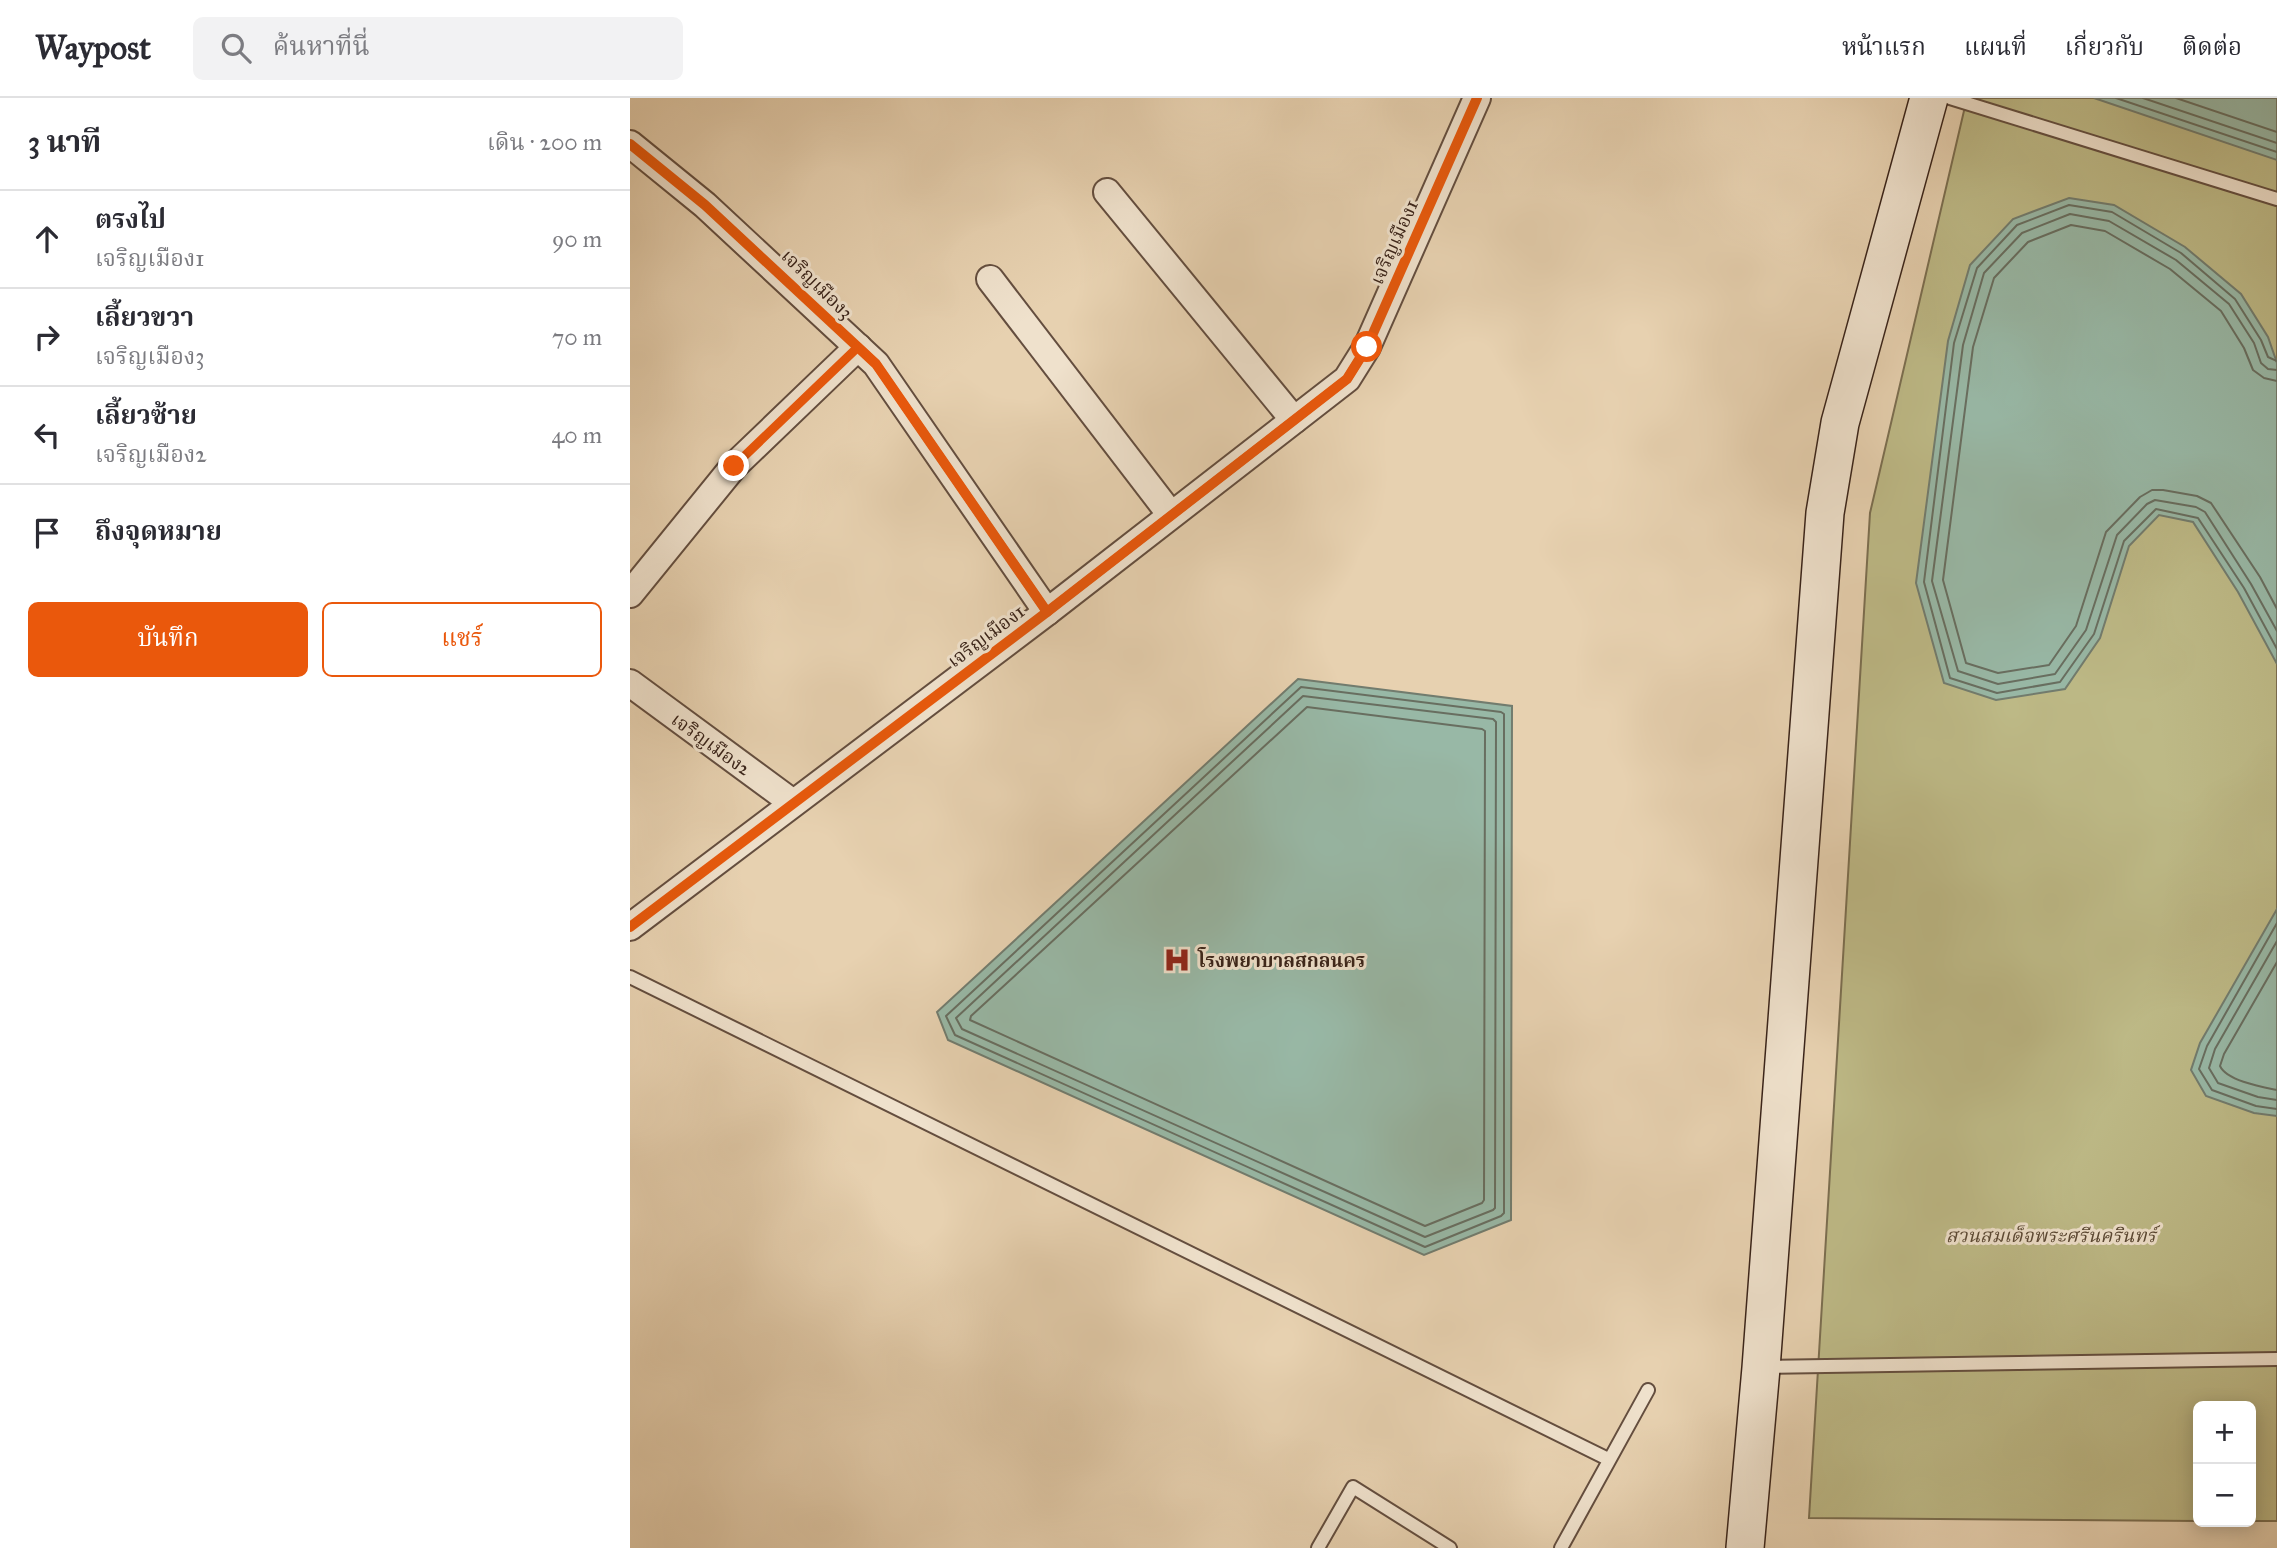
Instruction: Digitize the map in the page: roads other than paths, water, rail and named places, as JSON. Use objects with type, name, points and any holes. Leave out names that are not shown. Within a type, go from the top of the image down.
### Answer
[{"type":"main road","points":[[1745,1548],[1825,513],[1840,423],[1929,98]]},
{"type":"street","name":"เจริญเมือง1","points":[[630,927],[1047,612],[1347,379],[1367,347],[1477,98]]},
{"type":"street","name":"เจริญเมือง3","points":[[630,144],[705,205],[876,364],[1047,612]]},
{"type":"street","points":[[1107,192],[1294,419]]},
{"type":"street","points":[[990,279],[1171,515]]},
{"type":"street","points":[[630,594],[734,466],[858,347]]},
{"type":"street","name":"เจริญเมือง2","points":[[630,683],[793,803]]},
{"type":"lane","points":[[1950,98],[2277,199]]},
{"type":"lane","points":[[630,977],[1608,1459]]},
{"type":"lane","points":[[1761,1367],[2277,1359]]},
{"type":"lane","points":[[1561,1548],[1648,1390]]},
{"type":"lane","points":[[1318,1548],[1353,1487],[1450,1548]]},
{"type":"water","points":[[2094,98],[2277,98],[2277,160]]},
{"type":"water","points":[[2069,198],[2114,205],[2185,247],[2241,294],[2268,337],[2277,363],[2277,664],[2238,592],[2193,522],[2159,515],[2129,546],[2100,638],[2065,689],[1996,700],[1944,683],[1916,583],[1948,341],[1970,265],[2013,219]]},
{"type":"water","points":[[1298,679],[1512,706],[1511,1220],[1424,1255],[948,1040],[937,1012]]},
{"type":"water","points":[[2277,909],[2277,1116],[2254,1113],[2206,1096],[2191,1070],[2200,1043]]},
{"type":"place","name":"โรงพยาบาลสกลนคร","points":[[1177,960]]},
{"type":"park label","name":"สวนสมเด็จพระศรีนครินทร์","points":[[2051,1235]]}]
